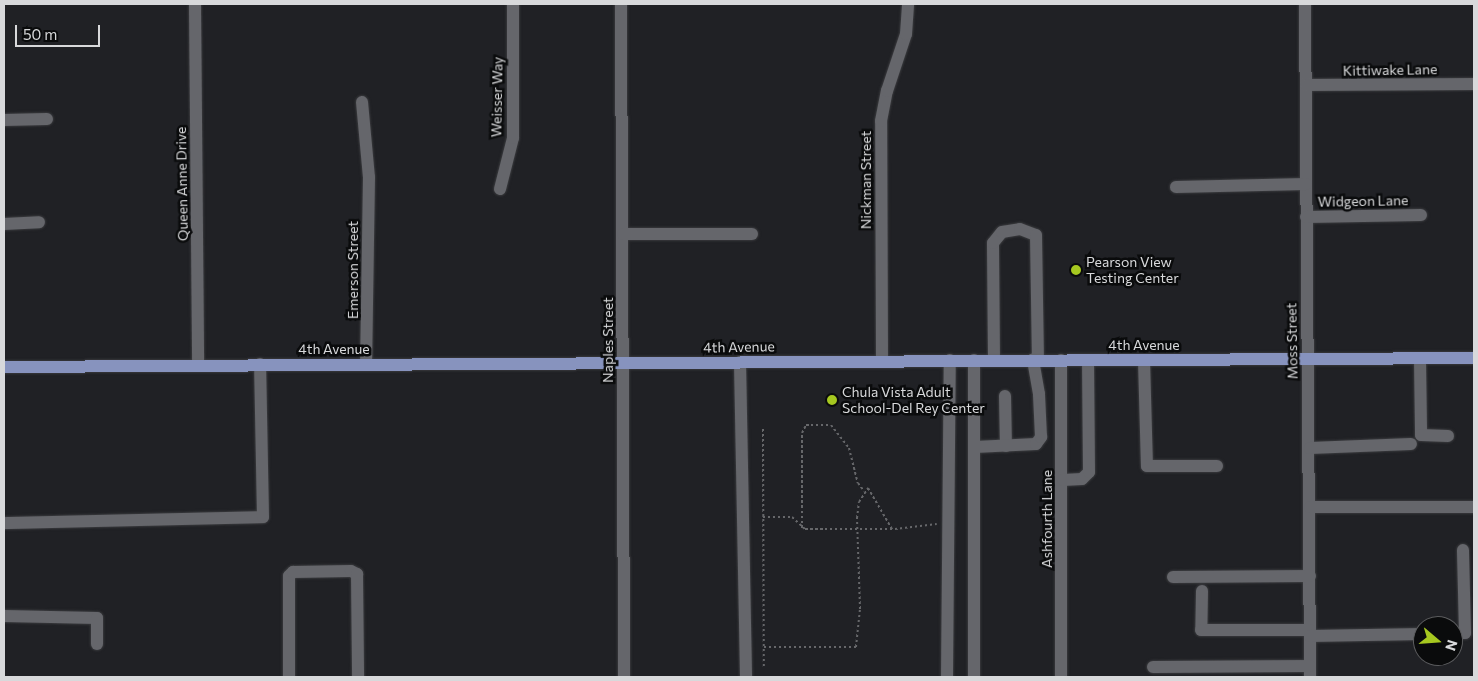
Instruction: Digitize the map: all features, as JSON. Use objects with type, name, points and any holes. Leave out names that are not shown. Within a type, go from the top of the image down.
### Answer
[{"type":"main road","name":"4th Avenue","points":[[4,367],[198,364],[622,364],[882,360],[1474,358]]},
{"type":"street","name":"Queen Anne Drive","points":[[196,4],[198,364]]},
{"type":"street","name":"Weisser Way","points":[[500,188],[513,138],[513,4]]},
{"type":"street","name":"Naples Street","points":[[621,4],[624,677]]},
{"type":"street","name":"Nickman Street","points":[[882,360],[881,121],[887,91],[906,34],[908,4]]},
{"type":"street","name":"Moss Street","points":[[1306,4],[1310,672]]},
{"type":"street","name":"Kittiwake Lane","points":[[1306,86],[1474,84]]},
{"type":"street","name":"Emerson Street","points":[[362,102],[368,176],[366,364]]},
{"type":"street","points":[[4,120],[47,119]]},
{"type":"street","points":[[1176,187],[1306,184]]},
{"type":"street","name":"Widgeon Lane","points":[[1306,217],[1421,215]]},
{"type":"street","points":[[4,224],[39,222]]},
{"type":"street","points":[[975,447],[1036,444],[1041,437],[1036,360],[1036,236],[1020,229],[1002,232],[993,243],[994,360]]},
{"type":"street","points":[[623,234],[752,234]]},
{"type":"street","points":[[1420,359],[1421,435],[1448,436]]},
{"type":"street","points":[[947,677],[950,360]]},
{"type":"street","points":[[974,360],[974,677]]},
{"type":"street","name":"Ashfourth Lane","points":[[1061,360],[1061,677]]},
{"type":"street","points":[[1062,480],[1082,479],[1089,472],[1088,360]]},
{"type":"street","points":[[1144,360],[1147,466],[1217,466]]},
{"type":"street","points":[[740,362],[746,677]]},
{"type":"street","points":[[4,523],[263,517],[260,364]]},
{"type":"street","points":[[1005,396],[1006,446]]},
{"type":"street","points":[[1310,448],[1411,444]]},
{"type":"street","points":[[1310,507],[1474,507]]},
{"type":"street","points":[[1463,550],[1465,633],[1463,633]]},
{"type":"street","points":[[289,677],[289,576],[293,572],[351,571],[357,574],[358,677]]},
{"type":"street","points":[[1174,577],[1310,576]]},
{"type":"street","points":[[1202,591],[1201,630],[1413,634]]},
{"type":"street","points":[[4,616],[97,618],[97,644]]},
{"type":"street","points":[[1153,667],[1310,672]]},
{"type":"path","points":[[802,528],[802,433],[806,425],[831,425],[849,448],[856,476],[864,491]]},
{"type":"path","points":[[763,429],[764,668]]},
{"type":"path","points":[[764,647],[856,647],[860,609],[856,529],[857,509],[864,491],[868,488],[892,529]]},
{"type":"path","points":[[764,517],[792,517],[802,528],[892,529],[940,524],[940,530],[948,530]]},
{"type":"place","name":"Pearson View Testing Center","points":[[1076,270]]},
{"type":"place","name":"Chula Vista Adult School-Del Rey Center","points":[[832,400]]}]
